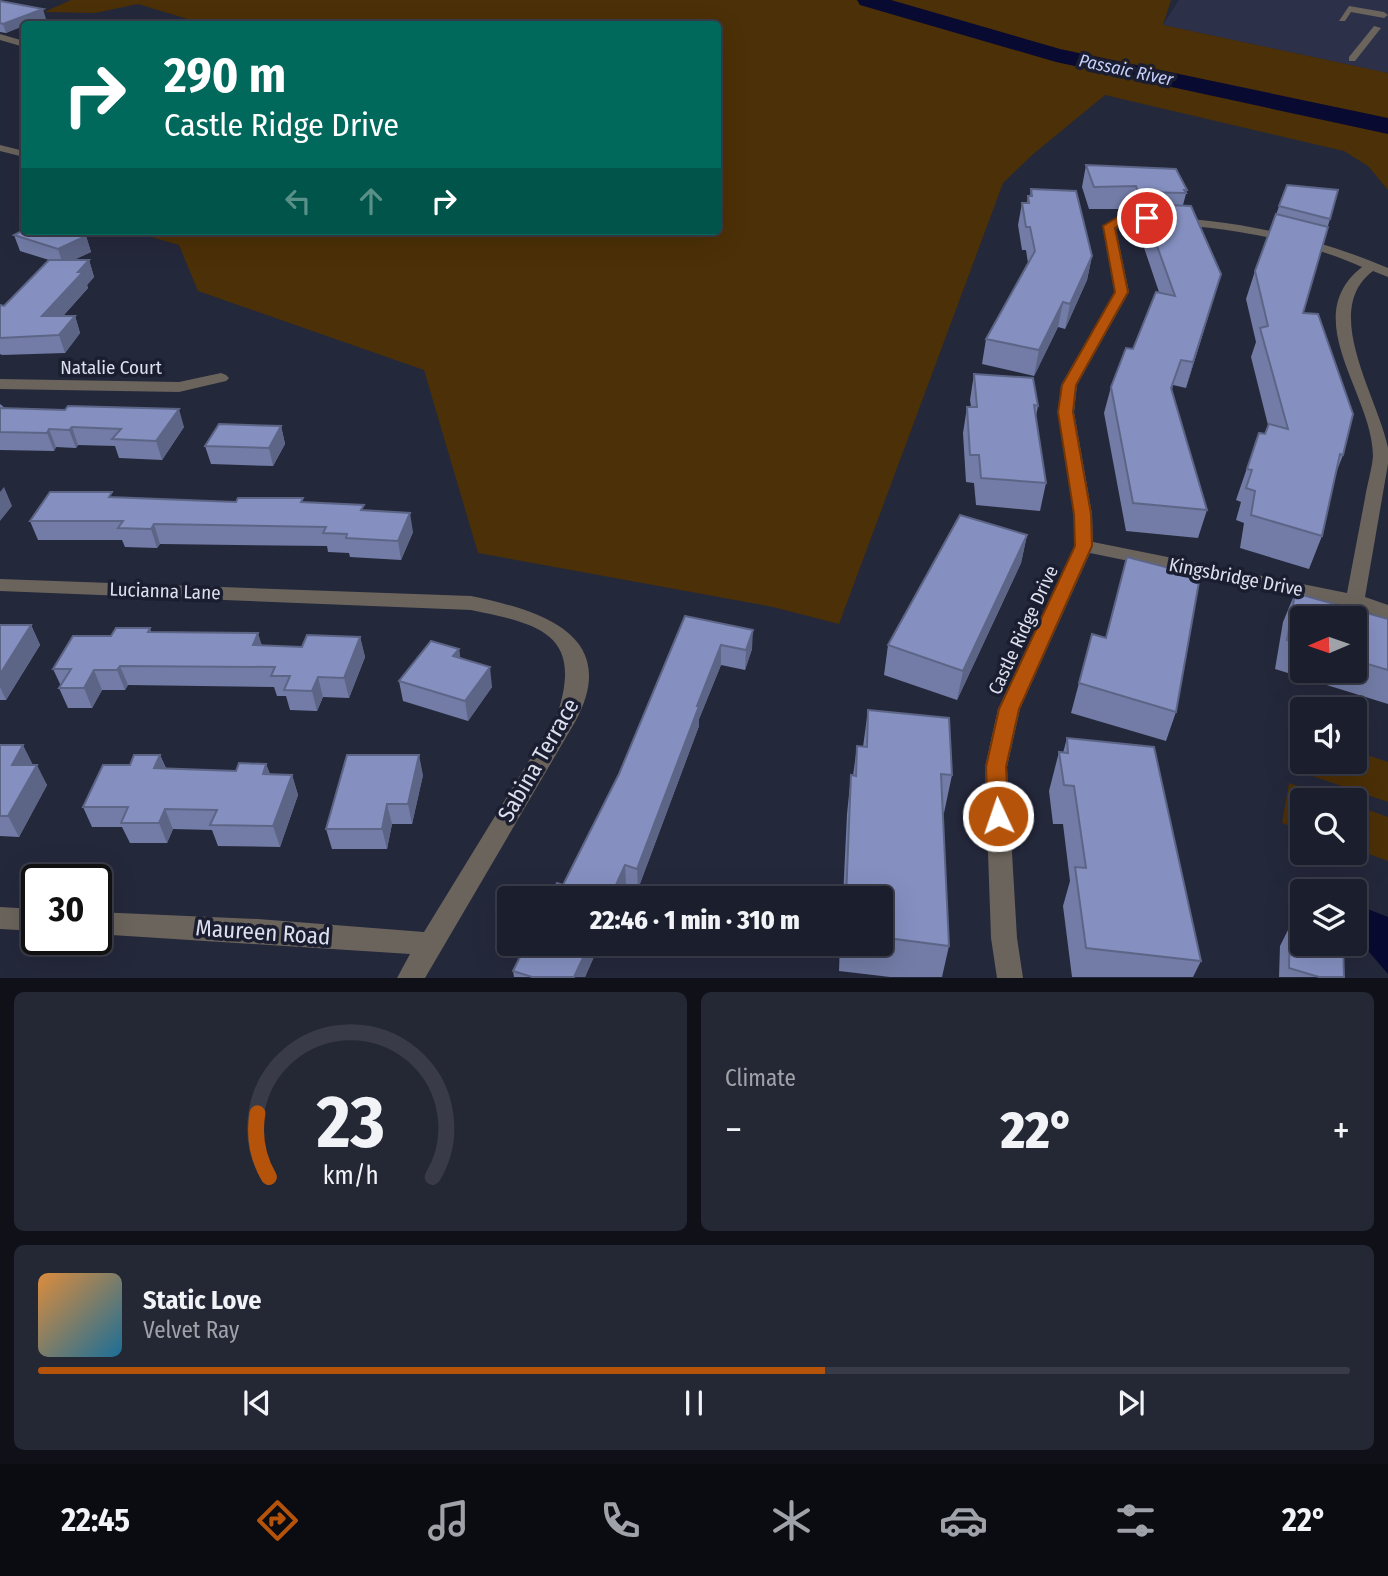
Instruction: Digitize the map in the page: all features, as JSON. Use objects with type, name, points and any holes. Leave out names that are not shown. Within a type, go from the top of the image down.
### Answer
[{"type":"street","points":[[1342,19],[1356,0]]},
{"type":"street","points":[[1349,9],[1386,12],[1352,59]]},
{"type":"street","points":[[1377,27],[1388,32]]},
{"type":"street","points":[[0,37],[21,43]]},
{"type":"street","points":[[0,148],[21,153]]},
{"type":"street","name":"Castle Ridge Drive","points":[[1010,978],[1004,938],[996,767],[1009,709],[1084,546],[1083,514],[1066,412],[1069,385],[1122,292],[1109,226],[1122,219],[1147,218],[1246,230],[1313,243],[1380,270]]},
{"type":"street","points":[[1355,601],[1381,456],[1378,433],[1344,333],[1342,314],[1350,285],[1362,272],[1380,270]]},
{"type":"street","name":"Natalie Court","points":[[0,384],[179,387],[221,378]]},
{"type":"street","name":"Kingsbridge Drive","points":[[1084,546],[1355,601],[1388,612]]},
{"type":"street","name":"Lucianna Lane","points":[[0,585],[329,598]]},
{"type":"street","name":"Sabina Terrace","points":[[329,598],[471,603],[506,610],[557,632],[575,653],[579,666],[578,693],[567,716],[410,978]]},
{"type":"street","points":[[0,918],[21,919]]},
{"type":"street","name":"Maureen Road","points":[[112,923],[258,930],[430,944]]},
{"type":"shaded area","points":[[71,0],[1171,0],[1163,25],[1388,73],[1388,190],[1368,166],[1344,151],[1105,95],[1032,155],[1003,183],[839,624],[773,607],[478,553],[424,370],[198,291],[179,245],[144,235],[721,235],[721,21],[194,21],[138,4],[95,13],[44,12]]},
{"type":"shaded area","points":[[1179,0],[1388,0],[1388,73],[1163,25]]},
{"type":"shaded area","points":[[1367,755],[1388,762],[1388,802],[1367,795],[1367,788],[1347,788],[1307,774],[1367,774]]},
{"type":"shaded area","points":[[1289,783],[1303,788],[1290,788],[1290,826],[1282,823]]},
{"type":"shaded area","points":[[1367,809],[1388,817],[1388,861],[1367,853]]},
{"type":"shaded area","points":[[1367,909],[1388,917],[1388,974],[1367,950]]},
{"type":"building","points":[[0,1],[43,9],[3,24],[0,23]]},
{"type":"building","points":[[1086,165],[1176,169],[1187,190],[1184,190],[1186,193],[1138,192],[1136,186],[1094,187]]},
{"type":"building","points":[[1287,185],[1338,190],[1330,219],[1279,206]]},
{"type":"building","points":[[1031,189],[1076,191],[1092,256],[1070,304],[1063,302],[1039,350],[986,339],[1035,251],[1030,227],[1026,227],[1022,203],[1029,203]]},
{"type":"building","points":[[1142,204],[1191,206],[1221,274],[1193,362],[1181,360],[1171,388],[1207,510],[1133,503],[1111,387],[1126,348],[1133,349],[1156,292],[1175,296]]},
{"type":"building","points":[[1276,214],[1328,227],[1303,313],[1318,314],[1353,414],[1343,455],[1340,454],[1322,536],[1251,515],[1255,491],[1246,488],[1252,470],[1247,469],[1259,433],[1265,434],[1269,424],[1288,429],[1260,328],[1268,326],[1255,271]]},
{"type":"building","points":[[21,232],[21,235],[86,236],[58,249],[14,235]]},
{"type":"building","points":[[49,260],[89,260],[78,272],[83,272],[42,316],[75,316],[59,335],[0,338],[0,305],[4,306]]},
{"type":"building","points":[[974,374],[1033,378],[1038,406],[1034,405],[1046,483],[981,478],[979,455],[970,455],[967,407],[977,407]]},
{"type":"building","points":[[68,406],[179,409],[156,441],[112,439],[121,429],[72,427],[69,430],[49,429],[47,433],[0,432],[0,408],[65,410]]},
{"type":"building","points":[[219,424],[281,426],[269,448],[205,446]]},
{"type":"building","points":[[50,492],[112,492],[109,497],[236,502],[238,498],[303,498],[301,502],[364,505],[361,510],[410,513],[398,541],[346,538],[347,534],[323,533],[326,527],[154,524],[151,529],[118,528],[123,521],[30,521]]},
{"type":"building","points":[[960,515],[1027,535],[963,671],[888,645]]},
{"type":"building","points":[[1127,557],[1200,576],[1176,712],[1079,683],[1092,634],[1106,638]]},
{"type":"building","points":[[1295,593],[1342,606],[1293,606]]},
{"type":"building","points":[[1367,613],[1388,619],[1388,670],[1367,664]]},
{"type":"building","points":[[685,616],[753,630],[746,650],[721,645],[637,869],[625,865],[615,886],[556,886],[557,883],[563,885],[619,774]]},
{"type":"building","points":[[0,625],[31,625],[0,674]]},
{"type":"building","points":[[116,628],[150,628],[148,632],[258,633],[253,645],[302,647],[307,635],[360,637],[344,678],[318,677],[312,691],[284,690],[290,676],[271,676],[275,667],[120,666],[117,670],[94,670],[84,688],[59,688],[71,669],[53,669],[73,636],[111,636]]},
{"type":"building","points":[[431,641],[459,649],[453,656],[490,667],[465,701],[399,681]]},
{"type":"building","points":[[868,710],[949,718],[952,775],[941,774],[949,946],[893,939],[893,886],[846,886],[851,775],[856,776],[857,746],[867,747]]},
{"type":"building","points":[[1067,738],[1154,747],[1201,961],[1086,948],[1075,867],[1086,868],[1074,786],[1064,785],[1059,752],[1068,753]]},
{"type":"building","points":[[0,745],[23,745],[12,765],[37,765],[8,816],[0,816]]},
{"type":"building","points":[[134,755],[160,755],[154,768],[236,771],[239,763],[266,764],[263,774],[292,775],[273,826],[210,825],[217,810],[165,809],[159,823],[121,823],[128,807],[83,807],[103,765],[130,765]]},
{"type":"building","points":[[347,755],[419,755],[408,804],[387,804],[382,829],[326,829]]},
{"type":"building","points":[[1290,926],[1290,956],[1343,956],[1344,977],[1319,977],[1289,968]]},
{"type":"building","points":[[520,956],[584,956],[574,977],[532,977],[513,971]]},
{"type":"waterway","name":"Passaic River","points":[[868,0],[1056,55],[1388,126]]},
{"type":"route","points":[[998,816],[996,767],[1009,709],[1084,546],[1083,514],[1066,412],[1069,385],[1118,304],[1122,292],[1109,226],[1122,219],[1147,218]]}]
